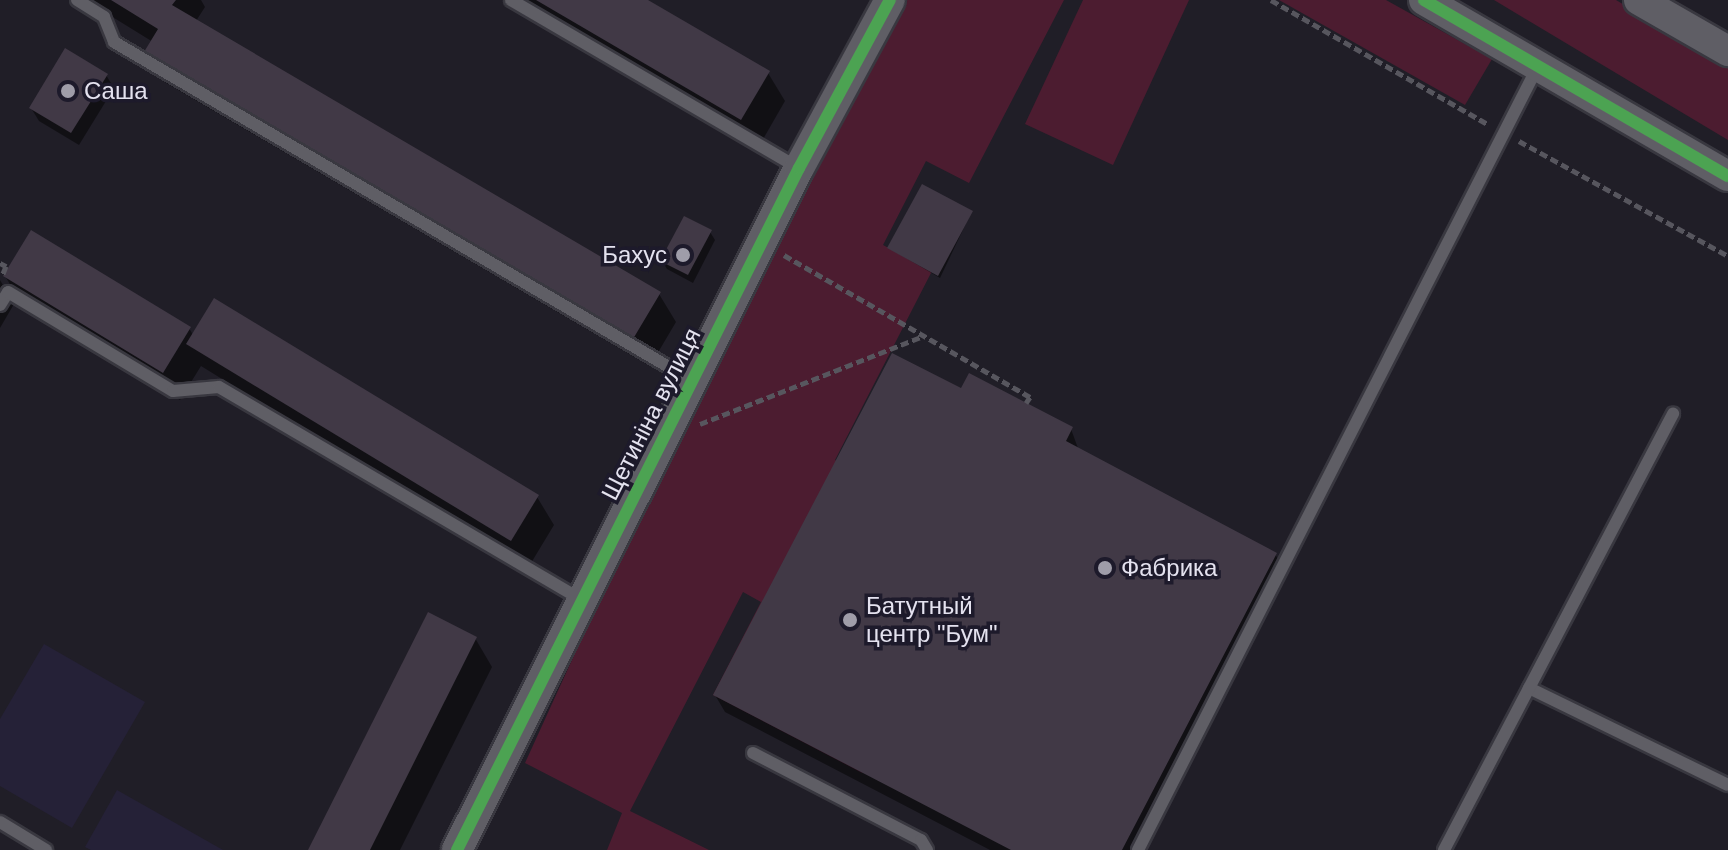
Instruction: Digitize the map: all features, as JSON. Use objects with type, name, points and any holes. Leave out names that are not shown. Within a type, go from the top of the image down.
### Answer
[{"type":"street","name":"Щетиніна вулиця","points":[[457,850],[799,168],[890,0]]},
{"type":"street","points":[[1424,0],[1728,176]]},
{"type":"street","points":[[1645,1],[1728,51]]},
{"type":"lane","points":[[77,0],[104,17],[114,42],[694,381]]},
{"type":"lane","points":[[511,0],[799,168]]},
{"type":"lane","points":[[1138,850],[1537,68]]},
{"type":"lane","points":[[0,305],[8,292],[173,391],[219,387],[582,600]]},
{"type":"lane","points":[[1444,850],[1673,413]]},
{"type":"lane","points":[[1529,688],[1728,785]]},
{"type":"lane","points":[[753,753],[921,840],[927,850]]},
{"type":"lane","points":[[0,822],[46,850]]},
{"type":"path","points":[[1271,0],[1280,2],[1504,133],[1728,256]]},
{"type":"path","points":[[762,243],[1030,397],[1026,403]]},
{"type":"path","points":[[662,439],[921,337]]},
{"type":"shaded area","points":[[902,0],[1064,0],[969,183],[926,161],[883,245],[932,271],[835,460],[991,544],[862,773],[713,695],[761,602],[743,592],[630,811],[709,850],[607,850],[622,813],[525,763],[762,243]]},
{"type":"shaded area","points":[[1083,0],[1189,0],[1113,165],[1025,124]]},
{"type":"shaded area","points":[[1279,0],[1386,0],[1492,59],[1465,105]]},
{"type":"shaded area","points":[[1494,0],[1616,0],[1728,67],[1728,140]]},
{"type":"shaded area","points":[[44,644],[145,702],[72,828],[0,786],[0,719]]},
{"type":"shaded area","points":[[117,790],[223,850],[91,850],[85,847]]},
{"type":"building","points":[[111,0],[176,0],[172,5],[661,292],[633,339],[144,52],[158,29]]},
{"type":"building","points":[[536,0],[648,0],[770,71],[741,120]]},
{"type":"building","name":"Саша","points":[[65,48],[108,74],[71,133],[29,108]]},
{"type":"building","points":[[922,184],[973,211],[938,276],[887,248]]},
{"type":"building","points":[[684,216],[712,230],[688,275],[660,261]]},
{"type":"building","points":[[31,230],[191,327],[163,373],[3,276]]},
{"type":"building","points":[[214,298],[539,495],[511,541],[186,344]]},
{"type":"building","points":[[892,353],[961,388],[969,373],[1073,427],[1066,441],[1277,553],[1122,850],[1011,850],[713,695]]},
{"type":"building","points":[[428,612],[477,637],[370,850],[308,850]]},
{"type":"cycle path","points":[[457,850],[799,168],[890,0]]},
{"type":"cycle path","points":[[1424,0],[1728,176]]},
{"type":"place","name":"Саша","points":[[68,91]]},
{"type":"place","name":"Бахус","points":[[683,255]]},
{"type":"place","name":"Фабрика","points":[[1105,568]]},
{"type":"place","name":"Батутный центр \"Бум\"","points":[[850,620]]}]
